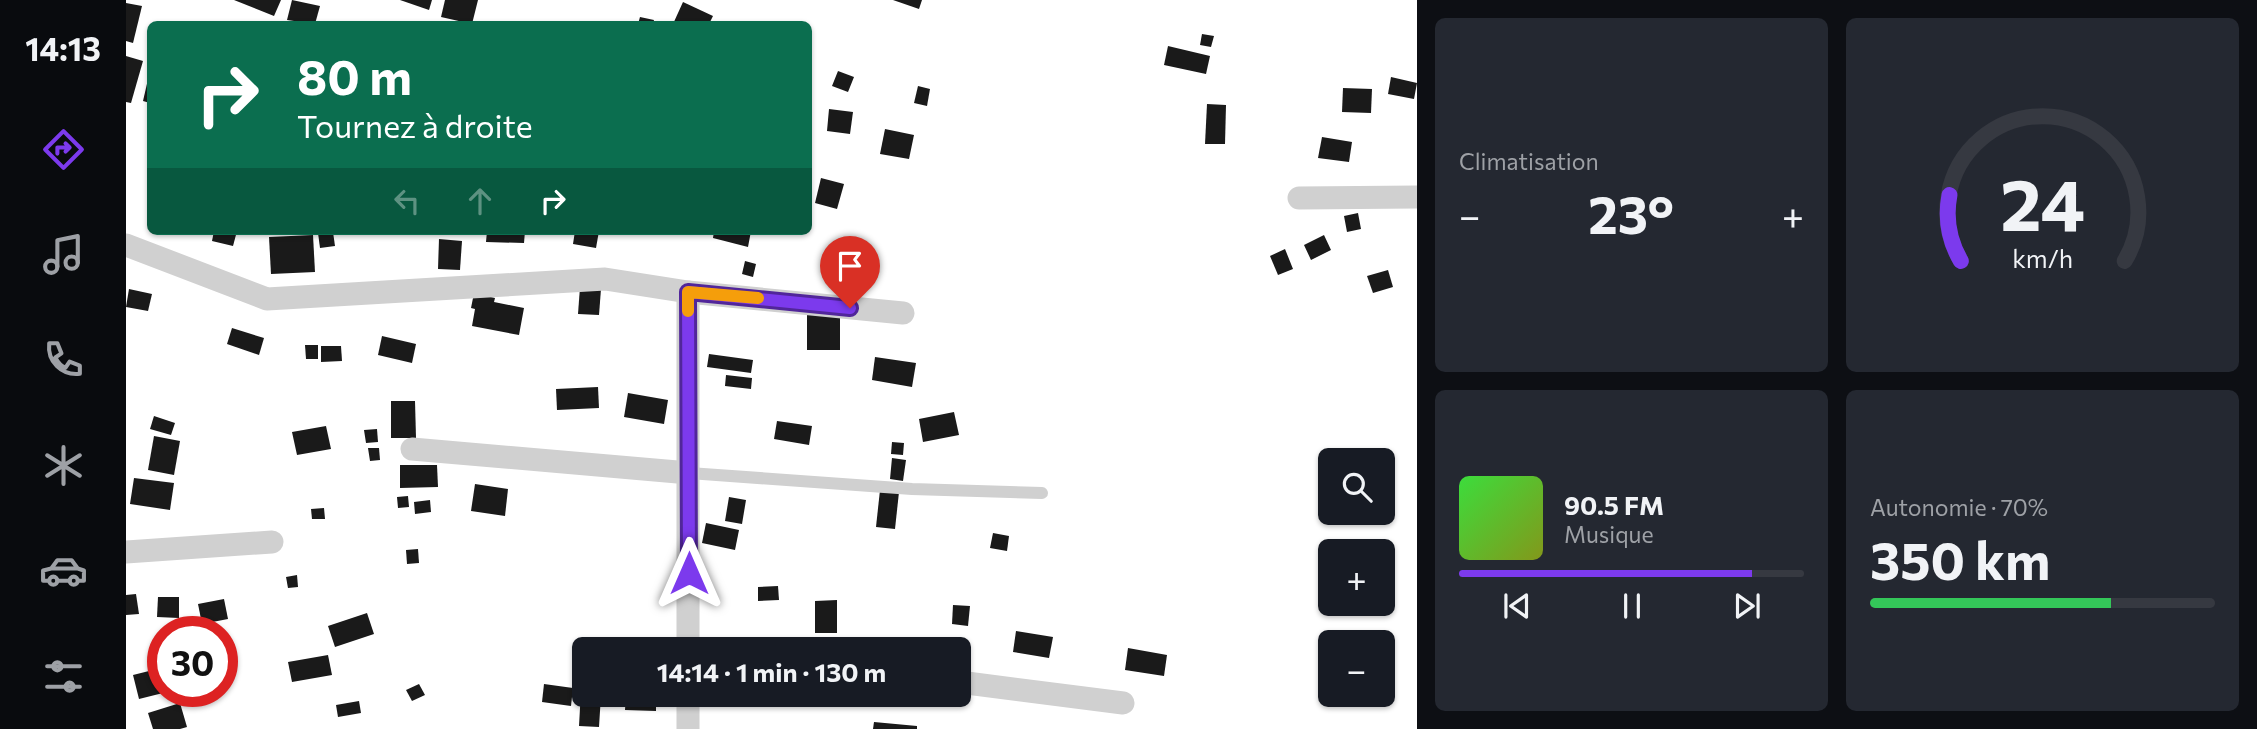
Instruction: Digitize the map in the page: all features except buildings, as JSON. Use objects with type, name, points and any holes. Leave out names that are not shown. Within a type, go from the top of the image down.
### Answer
[{"type":"street","points":[[1299,198],[1417,197]]},
{"type":"street","points":[[126,245],[267,299],[605,279],[688,292],[904,313]]},
{"type":"street","points":[[688,292],[688,637]]},
{"type":"street","points":[[412,449],[689,473]]},
{"type":"street","points":[[126,552],[272,542]]},
{"type":"street","points":[[971,684],[1124,703]]},
{"type":"street","points":[[688,707],[688,729]]},
{"type":"lane","points":[[689,473],[912,489],[1042,493]]},
{"type":"slow traffic","points":[[688,311],[688,292],[758,298]]},
{"type":"route","points":[[689,573],[688,292],[850,308]]}]
